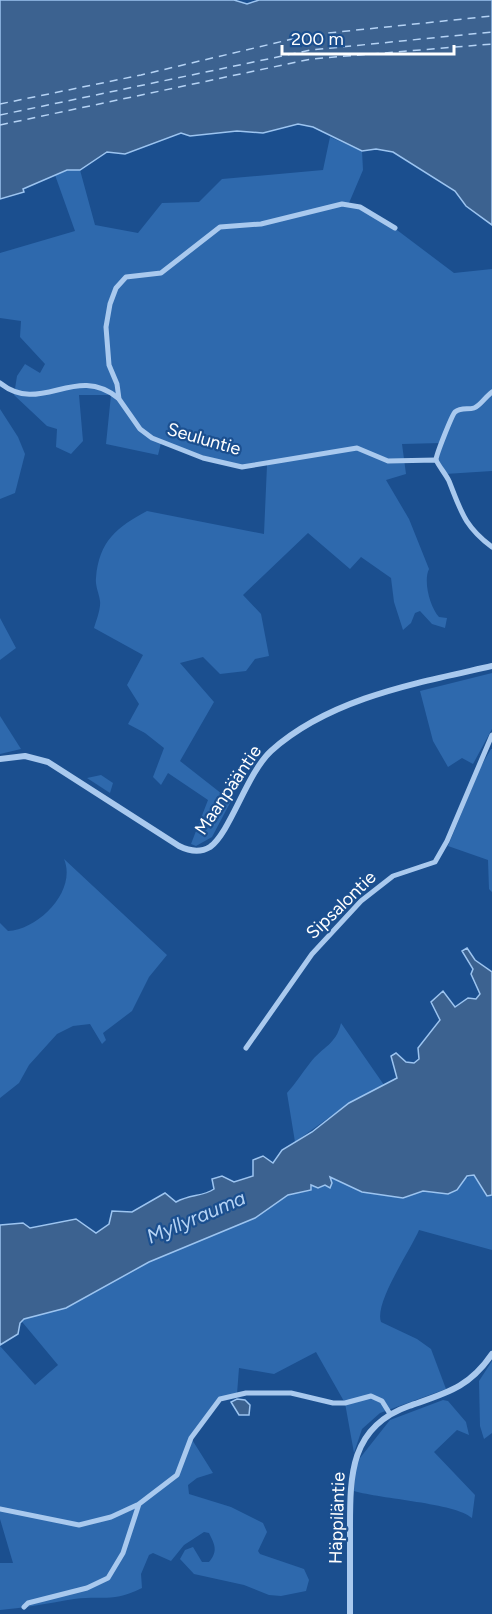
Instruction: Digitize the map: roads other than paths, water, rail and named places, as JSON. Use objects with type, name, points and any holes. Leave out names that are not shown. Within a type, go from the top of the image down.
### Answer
[{"type":"street","name":"Seuluntie","points":[[395,228],[354,204],[342,204],[261,224],[220,227],[161,273],[126,277],[112,294],[106,327],[109,366],[117,384],[119,399],[140,429],[152,438],[203,458],[242,467],[357,448],[388,461],[436,460]]},
{"type":"street","points":[[0,383],[15,393],[27,396],[81,385],[107,391],[119,399]]},
{"type":"street","points":[[492,392],[476,406],[461,409],[454,414],[448,432],[436,454],[436,460],[448,479],[463,517],[476,534],[492,547]]},
{"type":"street","name":"Maanpääntie","points":[[0,759],[25,756],[48,762],[179,846],[199,850],[209,847],[220,835],[247,784],[265,757],[302,727],[352,704],[492,666]]},
{"type":"street","name":"Sipsalontie","points":[[246,1048],[312,954],[361,902],[393,876],[435,862],[447,841],[492,735]]},
{"type":"street","name":"Häppiläntie","points":[[350,1614],[350,1491],[353,1467],[362,1443],[390,1414],[457,1389],[476,1375],[492,1354]]},
{"type":"street","points":[[0,1509],[79,1525],[111,1517],[139,1504],[177,1475],[191,1438],[220,1399],[246,1393],[291,1393],[333,1403],[371,1396],[382,1401],[390,1414]]},
{"type":"street","points":[[24,1607],[28,1603],[87,1588],[108,1578],[123,1553],[139,1504]]},
{"type":"water","points":[[0,0],[234,0],[247,4],[259,0],[492,0],[492,225],[466,206],[455,191],[393,152],[376,149],[362,151],[313,127],[298,124],[263,133],[237,131],[190,136],[181,133],[125,154],[107,152],[80,170],[67,170],[23,189],[24,192],[0,199]]},
{"type":"water","name":"Myllyrauma","points":[[467,948],[475,960],[492,972],[492,1195],[487,1196],[474,1175],[467,1176],[457,1190],[448,1194],[423,1191],[403,1198],[362,1192],[330,1177],[332,1183],[330,1188],[325,1185],[318,1188],[311,1185],[311,1190],[288,1195],[255,1218],[149,1262],[66,1308],[24,1319],[20,1323],[18,1334],[0,1345],[0,1225],[23,1223],[30,1228],[76,1219],[96,1233],[109,1224],[112,1211],[132,1212],[165,1193],[176,1202],[205,1193],[214,1189],[212,1179],[222,1176],[234,1182],[253,1176],[253,1160],[263,1156],[273,1163],[282,1150],[312,1132],[349,1103],[397,1078],[391,1056],[396,1053],[406,1062],[414,1063],[419,1059],[418,1048],[440,1020],[431,1002],[443,991],[455,1007],[468,998],[476,999],[480,994],[471,974],[473,969],[462,951]]},
{"type":"water","points":[[237,1399],[245,1400],[250,1405],[249,1415],[239,1415],[231,1402]]}]
